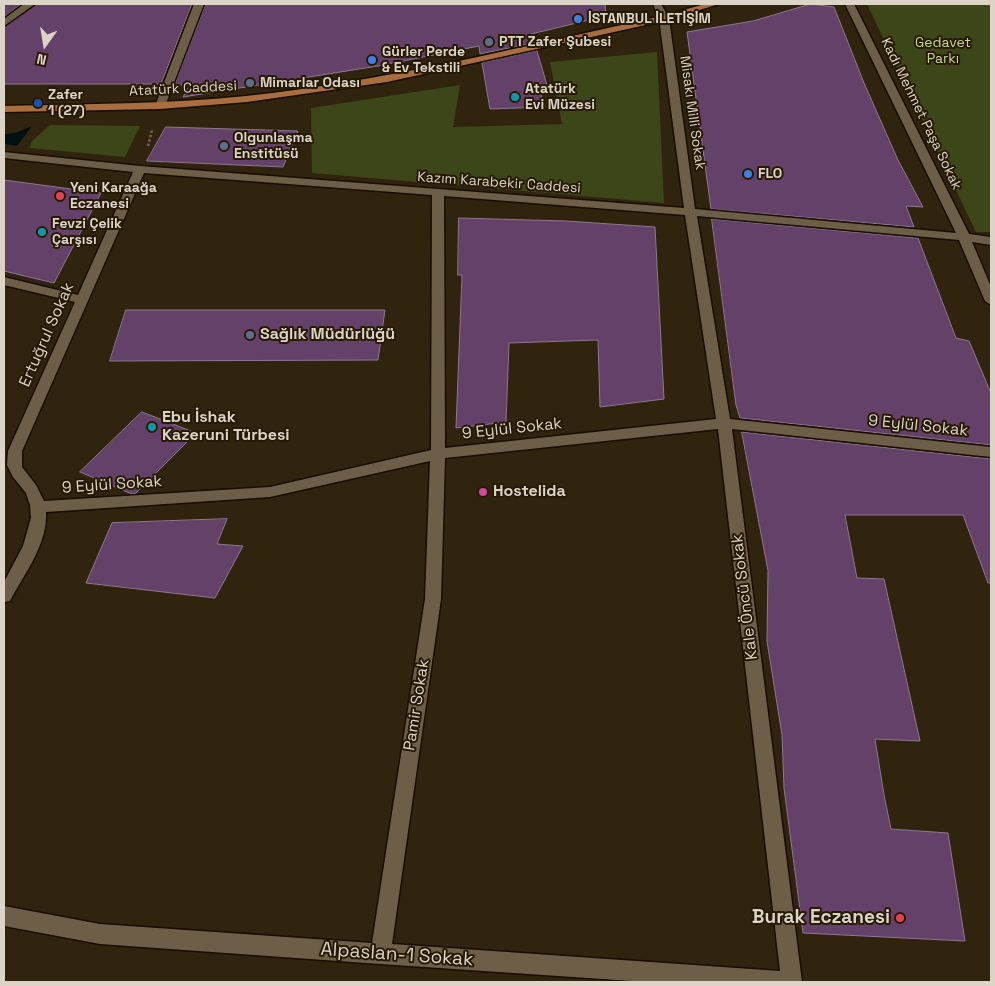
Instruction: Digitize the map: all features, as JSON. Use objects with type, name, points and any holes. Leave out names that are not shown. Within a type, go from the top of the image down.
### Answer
[{"type":"main road","name":"Atatürk Caddesi","points":[[4,109],[160,106],[247,99],[388,79],[664,18],[714,4]]},
{"type":"street","points":[[4,23],[30,4]]},
{"type":"street","points":[[160,106],[198,4]]},
{"type":"street","name":"Misakı Milli Sokak","points":[[657,4],[664,18],[690,212]]},
{"type":"street","name":"Kadı Mehmet Paşa Sokak","points":[[849,4],[964,237],[991,301]]},
{"type":"street","name":"Kazım Karabekir Caddesi","points":[[4,155],[140,170],[690,212],[991,241]]},
{"type":"street","name":"Ertuğrul Sokak","points":[[4,596],[34,538],[38,522],[38,507],[34,493],[9,467],[140,170]]},
{"type":"street","name":"Pamir Sokak","points":[[380,954],[433,599],[438,454],[438,194]]},
{"type":"street","name":"Kale Öncü Sokak","points":[[690,212],[724,423],[792,982]]},
{"type":"street","points":[[4,281],[82,300]]},
{"type":"street","name":"9 Eylül Sokak","points":[[38,507],[270,492],[438,454],[724,423],[991,452]]},
{"type":"street","name":"Alpaslan-1 Sokak","points":[[4,916],[100,934],[792,982]]},
{"type":"path","points":[[140,170],[160,106]]},
{"type":"green space","name":"Gedavet Parkı","points":[[867,4],[991,4],[991,232],[976,232]]},
{"type":"green space","points":[[657,52],[664,203],[312,173],[311,108],[460,85],[453,127],[562,124],[550,62]]},
{"type":"green space","points":[[50,125],[140,126],[125,157],[30,148],[31,142]]},
{"type":"shaded area","points":[[32,126],[17,146],[4,144],[4,134],[15,133]]},
{"type":"building","points":[[4,4],[21,4],[4,17]]},
{"type":"building","points":[[37,4],[192,4],[161,84],[4,84],[4,28]]},
{"type":"building","points":[[206,4],[605,4],[606,16],[531,34],[534,43],[480,54],[479,46],[378,66],[183,97],[190,85],[175,85]]},
{"type":"building","points":[[811,4],[834,7],[864,83],[898,160],[923,207],[906,206],[914,227],[711,209],[687,32],[753,21]]},
{"type":"building","name":"Atatürk Evi Müzesi","points":[[537,51],[547,85],[539,88],[545,107],[490,109],[482,63]]},
{"type":"building","name":"Olgunlaşma Enstitüsü","points":[[166,127],[298,131],[283,167],[147,161]]},
{"type":"building","name":"Fevzi Çelik Çarşısı","points":[[4,180],[101,193],[54,283],[4,271]]},
{"type":"building","points":[[459,218],[566,221],[655,227],[664,399],[600,407],[598,340],[509,343],[506,422],[456,428],[462,275],[458,275]]},
{"type":"building","points":[[712,219],[918,238],[956,338],[969,341],[991,393],[991,445],[740,418],[736,405]]},
{"type":"building","name":"Sağlık Müdürlüğü","points":[[126,310],[385,310],[378,360],[110,361]]},
{"type":"building","points":[[142,412],[196,433],[136,493],[132,494],[80,472]]},
{"type":"building","points":[[742,432],[991,459],[991,583],[988,583],[963,515],[845,515],[857,578],[884,579],[920,741],[875,739],[891,829],[948,833],[965,941],[803,933],[784,788],[782,735],[767,641],[768,571]]},
{"type":"building","points":[[227,519],[217,544],[243,546],[215,598],[86,583],[112,523]]},
{"type":"place","name":"İSTANBUL İLETİŞİM","points":[[578,19]]},
{"type":"place","name":"PTT Zafer Şubesi","points":[[489,42]]},
{"type":"place","name":"Gürler Perde & Ev Tekstili","points":[[372,60]]},
{"type":"place","name":"Mimarlar Odası","points":[[250,83]]},
{"type":"place","name":"Atatürk Evi Müzesi","points":[[515,97]]},
{"type":"place","name":"Zafer 1 (27)","points":[[38,103]]},
{"type":"place","name":"Olgunlaşma Enstitüsü","points":[[224,146]]},
{"type":"place","name":"FLO","points":[[748,174]]},
{"type":"place","name":"Yeni Karaağa Eczanesi","points":[[60,196]]},
{"type":"place","name":"Fevzi Çelik Çarşısı","points":[[42,232]]},
{"type":"place","name":"Sağlık Müdürlüğü","points":[[250,335]]},
{"type":"place","name":"Ebu İshak Kazeruni Türbesi","points":[[152,427]]},
{"type":"place","name":"Hostelida","points":[[483,492]]},
{"type":"place","name":"Burak Eczanesi","points":[[900,918]]}]
